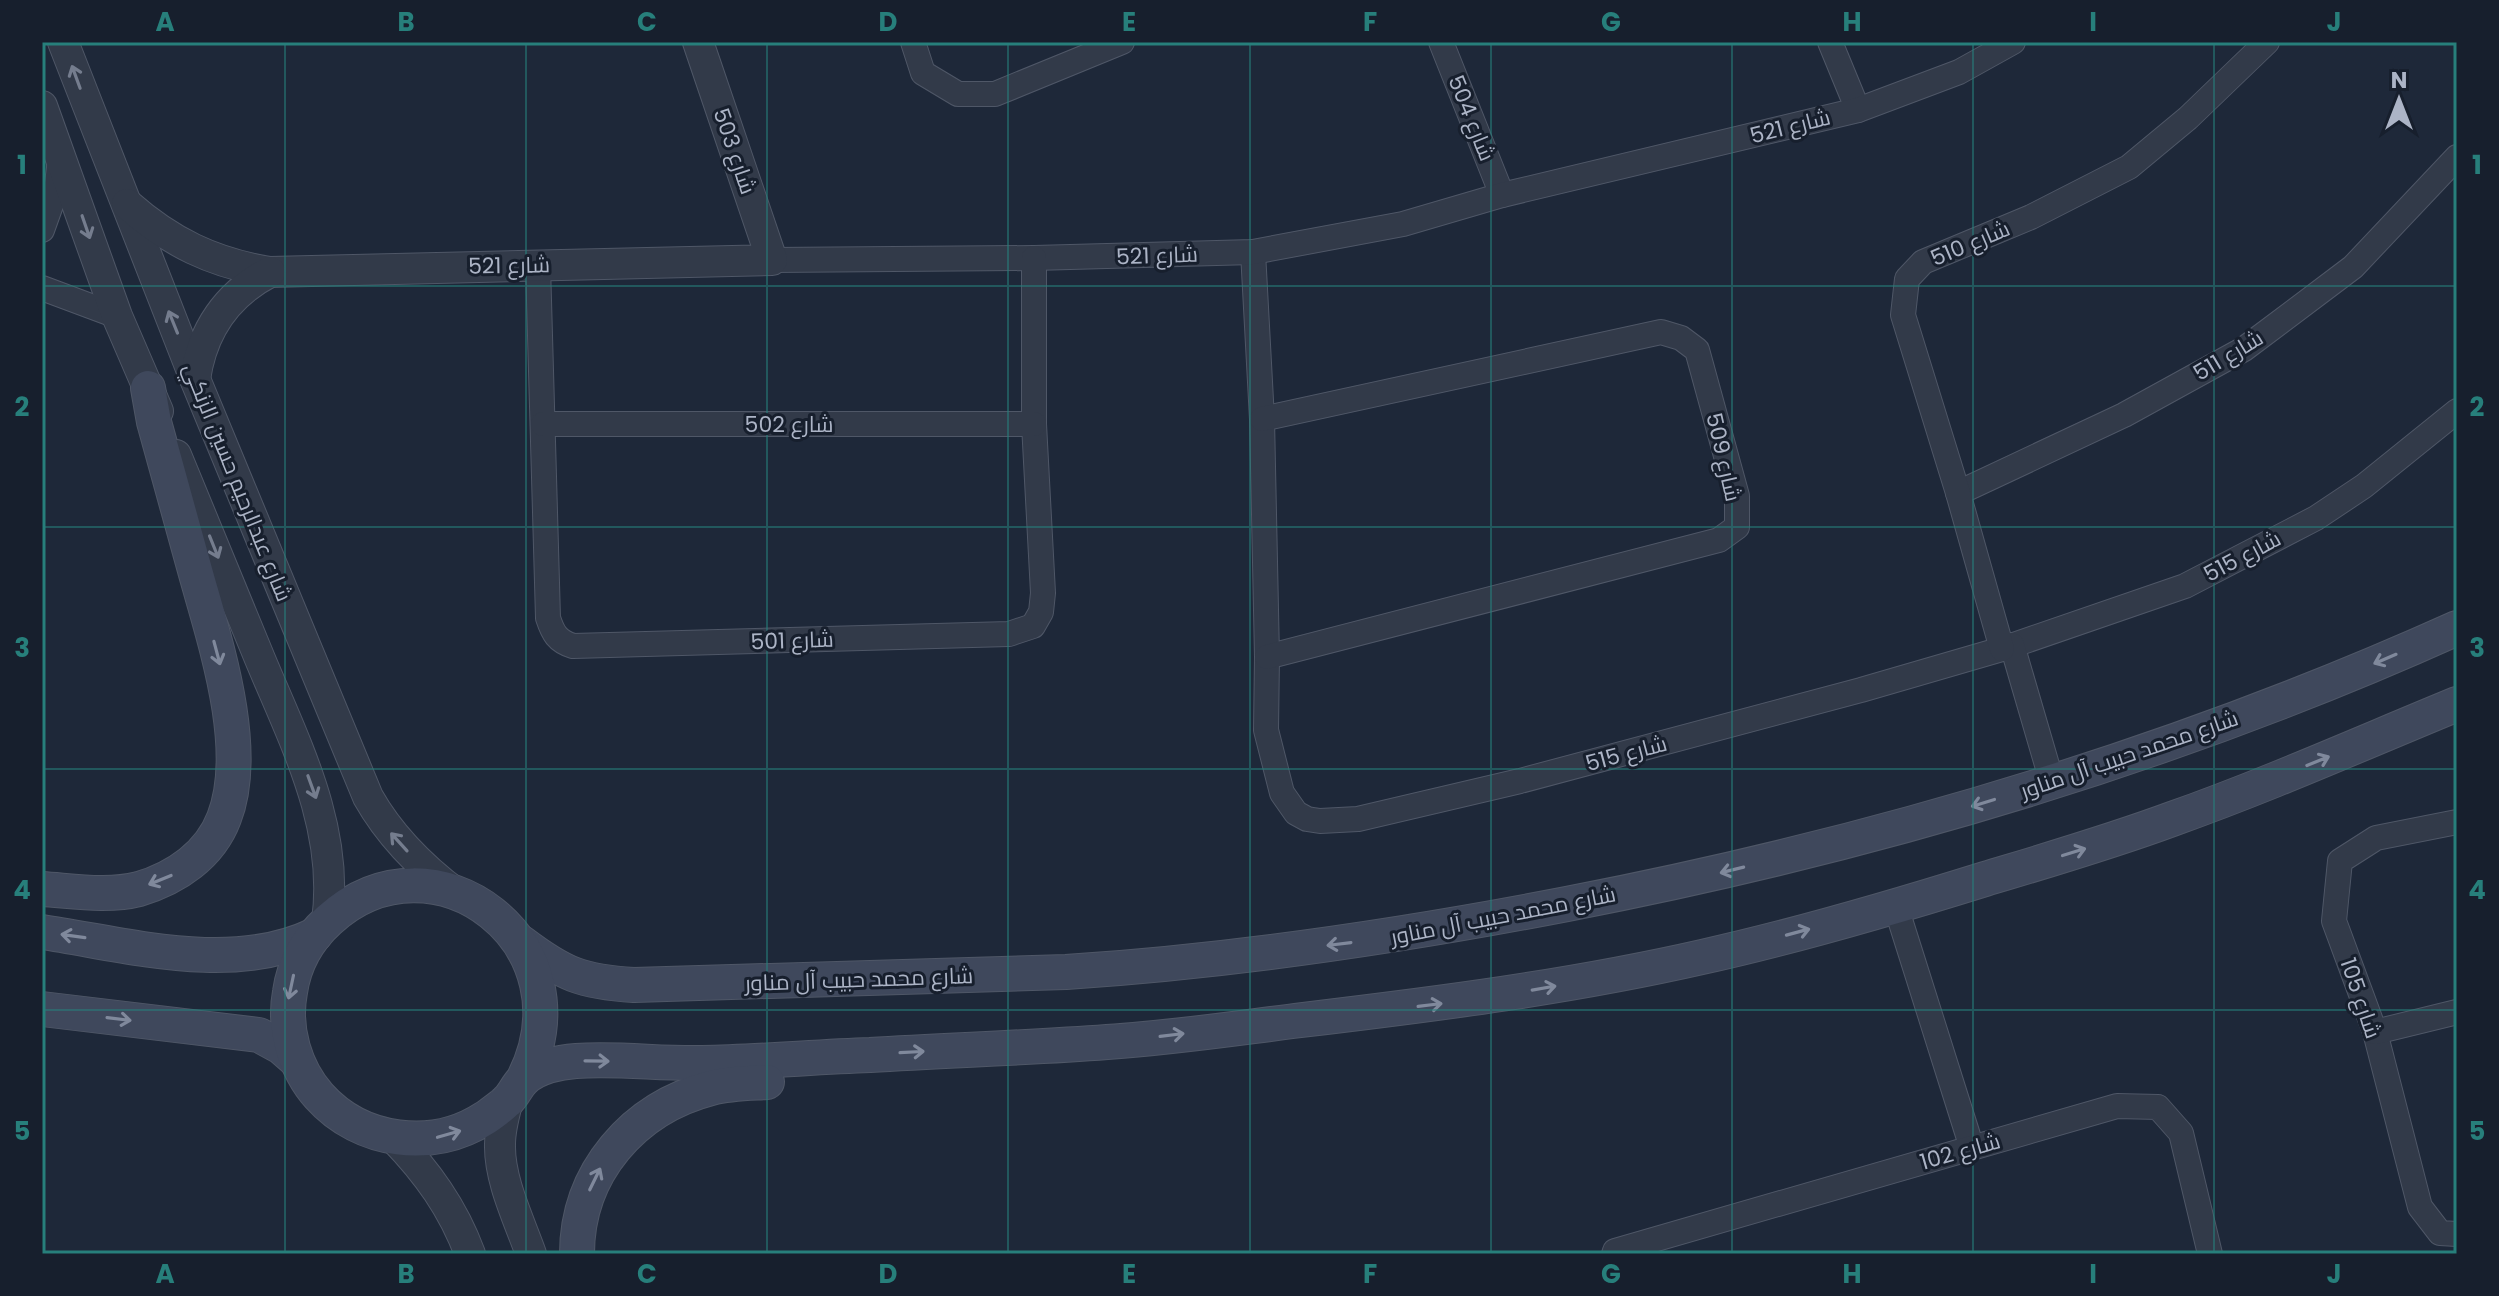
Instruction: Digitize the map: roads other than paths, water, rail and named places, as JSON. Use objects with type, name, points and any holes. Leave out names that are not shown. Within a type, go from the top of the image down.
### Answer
[{"type":"main road","points":[[42,889],[116,893],[139,889],[177,873],[191,863],[216,834],[229,800],[232,746],[223,675],[154,422],[148,388]]},
{"type":"main road","name":"شارع محمد حبيب آل مناور","points":[[519,941],[569,974],[594,982],[634,985],[1132,968],[1379,939],[1691,880],[1904,827],[2194,734],[2457,628]]},
{"type":"main road","points":[[321,928],[296,967],[289,993],[290,1035],[297,1061],[320,1097],[335,1112],[373,1132],[421,1139],[450,1134],[476,1124],[516,1090],[556,1064],[579,1061],[698,1063],[1114,1042],[1467,1001],[1704,956],[1896,907],[2117,839],[2457,704]]},
{"type":"main road","points":[[42,932],[192,954],[220,954],[276,948],[321,928],[366,896],[396,888],[427,887],[457,894],[498,917],[530,959],[541,1000],[539,1042],[516,1090]]},
{"type":"main road","points":[[42,1009],[250,1034],[270,1040],[297,1061]]},
{"type":"main road","points":[[577,1254],[582,1211],[597,1175],[618,1141],[649,1114],[676,1099],[715,1087],[823,1074],[861,1055]]},
{"type":"street","name":"شارع عبدالرحيم حسين الزنكي","points":[[63,42],[195,379],[368,797],[384,824],[410,854],[457,894]]},
{"type":"street","name":"شارع 503","points":[[698,42],[772,260]]},
{"type":"street","points":[[913,42],[923,73],[958,94],[995,94],[1122,42]]},
{"type":"street","name":"شارع 504","points":[[1441,42],[1502,195]]},
{"type":"street","points":[[1830,42],[1858,110]]},
{"type":"street","name":"شارع 521","points":[[125,202],[163,233],[202,255],[270,272],[1253,252],[1403,224],[1502,195],[1858,110],[1959,72],[2013,42]]},
{"type":"street","name":"شارع 510","points":[[2052,782],[1903,315],[1907,279],[1923,262],[2031,217],[2129,167],[2188,118],[2267,42]]},
{"type":"street","points":[[42,106],[117,316],[313,788],[321,814],[331,896],[321,928]]},
{"type":"street","points":[[42,230],[56,191],[60,154]]},
{"type":"street","name":"شارع 511","points":[[1958,493],[2124,415],[2244,349],[2353,267],[2457,157]]},
{"type":"street","name":"شارع 515","points":[[1253,252],[1262,419],[1266,730],[1282,793],[1296,813],[1307,819],[1336,822],[1358,819],[1520,781],[1861,690],[2007,647],[2185,586],[2316,518],[2364,486],[2457,411]]},
{"type":"street","name":"شارع 501","points":[[538,265],[548,618],[553,634],[563,643],[573,646],[1009,634],[1033,626],[1041,612],[1043,593],[1034,424],[1034,258]]},
{"type":"street","points":[[195,379],[202,347],[216,318],[239,291],[270,272]]},
{"type":"street","points":[[42,288],[117,316]]},
{"type":"street","name":"شارع 509","points":[[1262,419],[1661,332],[1681,338],[1697,350],[1737,496],[1737,527],[1719,540],[1267,657]]},
{"type":"street","name":"شارع 502","points":[[543,424],[1034,424]]},
{"type":"street","name":"شارع 105","points":[[2457,822],[2376,838],[2340,861],[2334,921],[2375,1032],[2420,1207],[2440,1233],[2457,1234]]},
{"type":"street","points":[[1896,907],[1972,1148]]},
{"type":"street","points":[[2375,1032],[2457,1012]]},
{"type":"street","points":[[516,1090],[501,1128],[500,1148],[503,1172],[531,1254]]},
{"type":"street","name":"شارع 102","points":[[1614,1254],[1615,1251],[2117,1106],[2158,1107],[2181,1133],[2210,1254]]},
{"type":"street","points":[[393,1137],[431,1178],[464,1237],[470,1254]]}]
